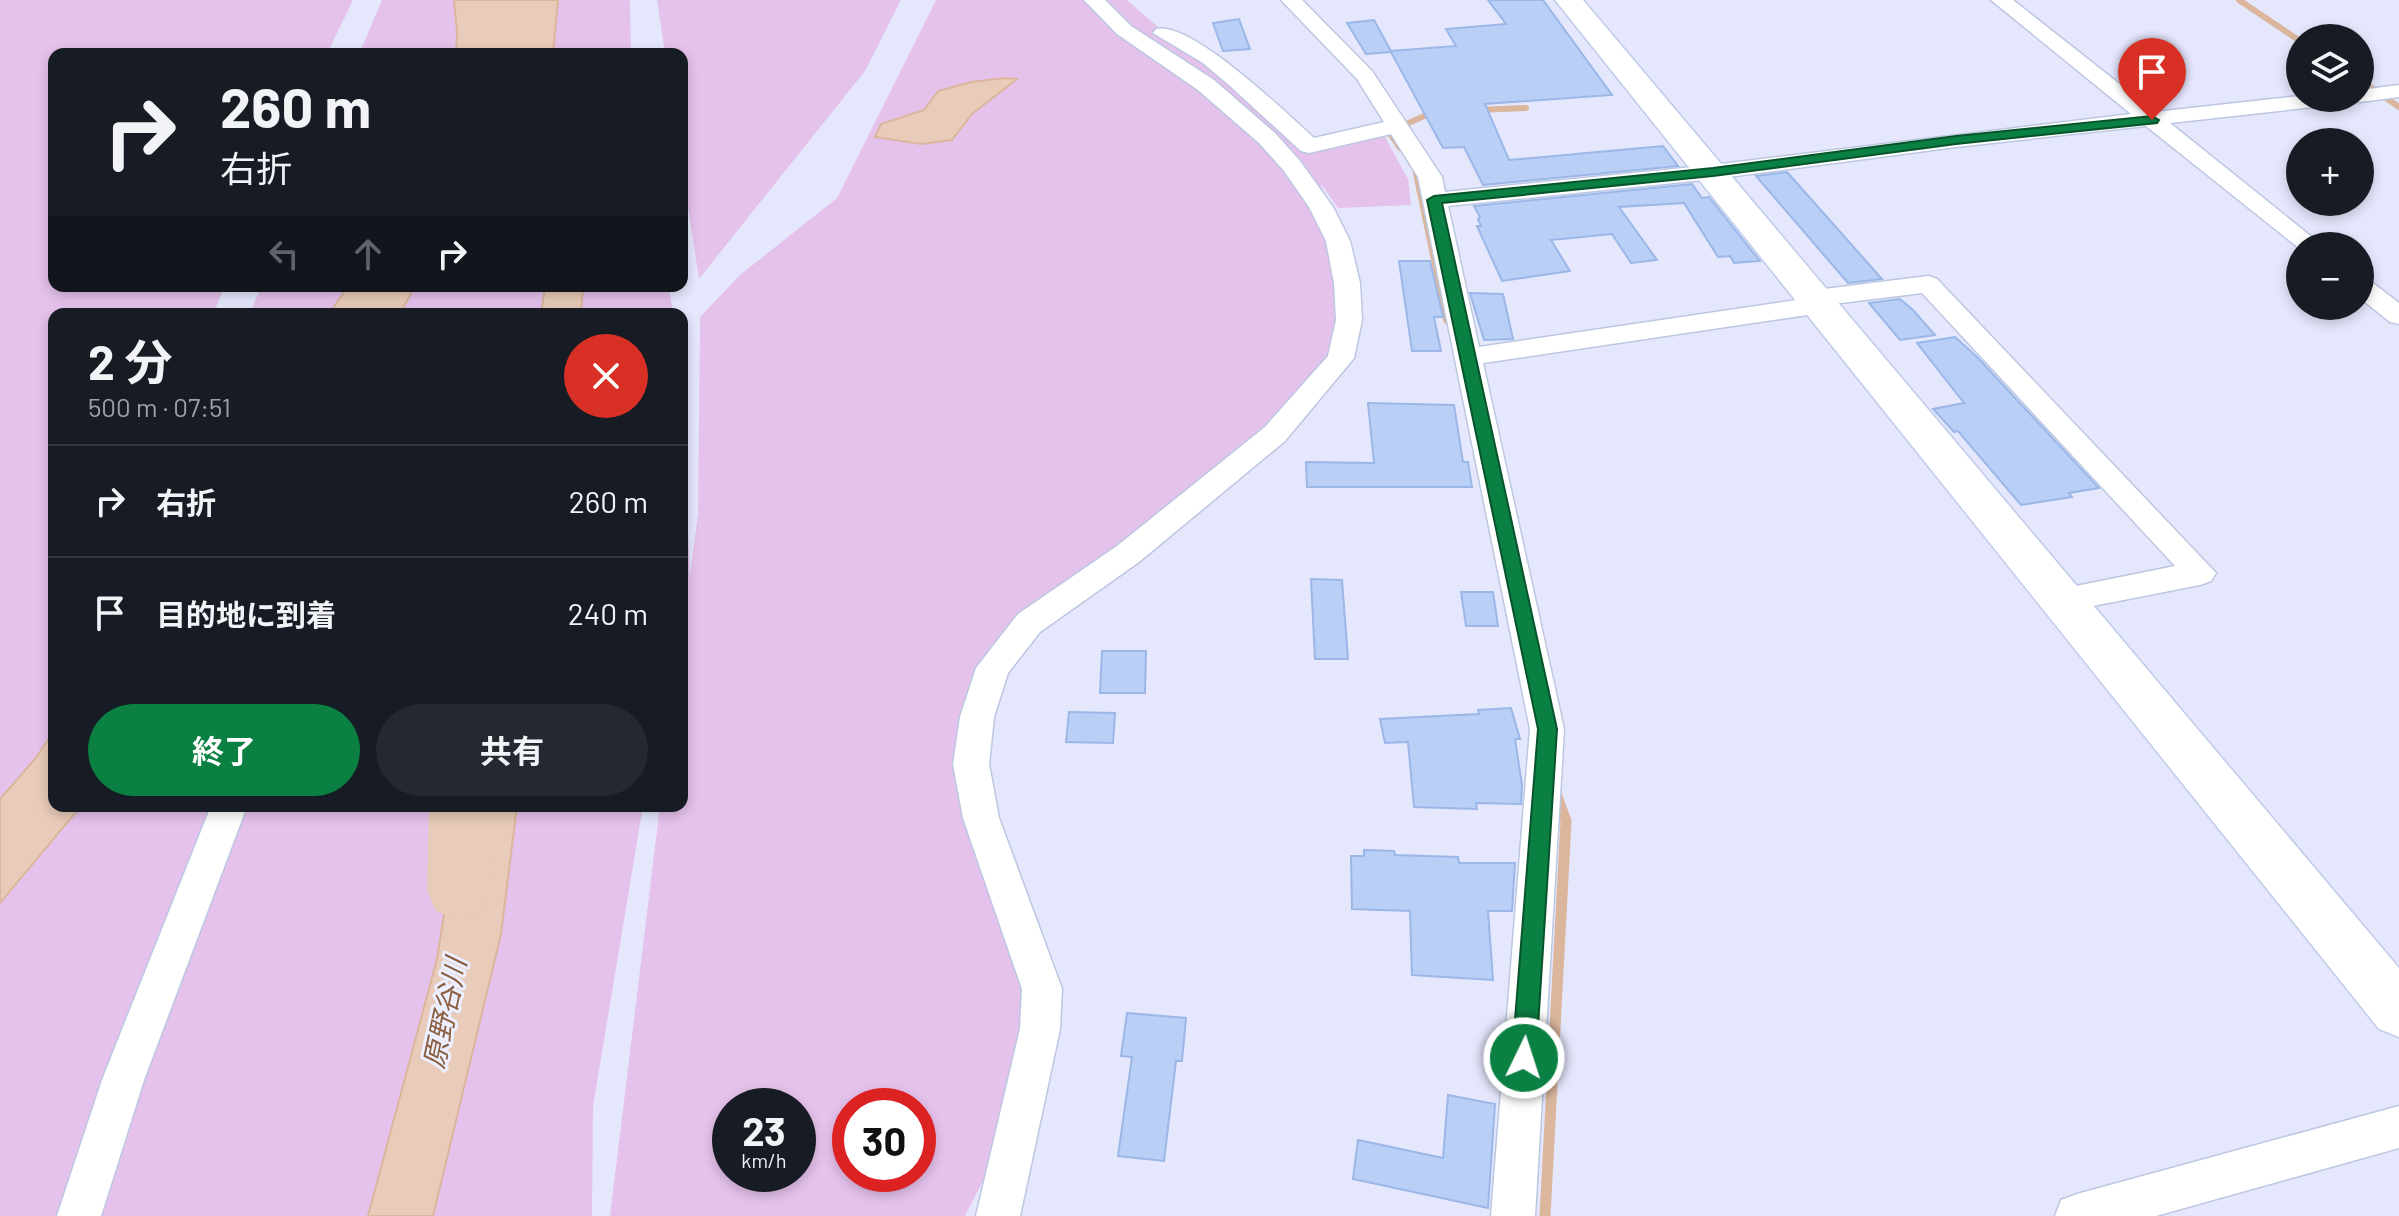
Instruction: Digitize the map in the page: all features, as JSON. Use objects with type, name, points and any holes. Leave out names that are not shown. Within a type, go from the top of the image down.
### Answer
[{"type":"street","points":[[1094,0],[1124,30],[1206,85],[1267,138],[1307,186],[1338,241]]},
{"type":"street","points":[[1124,0],[1147,23],[1210,59],[1238,81],[1309,146]]},
{"type":"street","points":[[1291,0],[1365,75],[1430,177],[1547,729],[1513,1216]]},
{"type":"street","points":[[1569,0],[2397,1003]]},
{"type":"street","points":[[2001,0],[2293,232]]},
{"type":"street","points":[[2374,94],[2399,91]]},
{"type":"street","points":[[1434,200],[1713,172],[1956,140],[2286,104]]},
{"type":"street","points":[[1309,146],[1399,125]]},
{"type":"street","points":[[998,1216],[1040,1029],[1042,989],[981,818],[971,764],[977,717],[993,668],[1029,623],[1128,554],[1275,434],[1341,358],[1349,320],[1347,283],[1330,204],[1307,158],[1309,146]]},
{"type":"street","points":[[1468,357],[1928,284],[2200,573],[2062,600]]},
{"type":"street","points":[[2374,296],[2399,316]]},
{"type":"street","points":[[79,1216],[123,1080],[227,812]]},
{"type":"street","points":[[2077,1216],[2399,1127]]},
{"type":"street","points":[[1012,1156],[1021,1216]]},
{"type":"shaded area","points":[[0,0],[353,0],[330,48],[48,48],[48,292],[222,292],[216,308],[48,308],[48,812],[642,812],[593,1107],[592,1216],[0,1216]]},
{"type":"shaded area","points":[[382,0],[630,0],[631,48],[362,48]]},
{"type":"shaded area","points":[[657,0],[901,0],[865,71],[699,279],[688,207],[688,48],[664,48]]},
{"type":"shaded area","points":[[936,0],[1127,0],[1309,146],[1384,135],[1408,179],[1411,205],[1338,208],[1321,184],[1338,241],[1335,367],[993,668],[981,818],[1024,998],[1024,1101],[965,1216],[610,1216],[659,812],[688,812],[688,527],[690,576],[698,513],[700,317],[740,275],[837,198]]},
{"type":"shaded area","points":[[259,292],[670,292],[672,308],[252,308]]},
{"type":"water","points":[[454,0],[558,0],[554,48],[456,48]]},
{"type":"water","points":[[1017,79],[972,114],[952,140],[921,144],[875,137],[881,124],[924,110],[938,91],[971,82]]},
{"type":"water","points":[[344,292],[412,292],[403,308],[333,308]]},
{"type":"water","points":[[544,292],[583,292],[581,308],[542,308]]},
{"type":"water","points":[[48,740],[48,812],[76,812],[0,903],[0,799]]},
{"type":"water","points":[[460,812],[516,812],[501,934],[433,1216],[368,1216],[437,959]]},
{"type":"building","points":[[1488,0],[1543,0],[1612,95],[1485,104],[1509,160],[1663,146],[1678,166],[1483,185],[1464,147],[1443,148],[1391,52],[1366,54],[1347,23],[1374,20],[1391,51],[1456,46],[1446,29],[1506,24]]},
{"type":"building","points":[[1239,19],[1250,49],[1223,51],[1213,23]]},
{"type":"building","points":[[1787,172],[1882,279],[1848,283],[1756,176]]},
{"type":"building","points":[[1692,184],[1702,198],[1709,197],[1760,261],[1734,263],[1730,256],[1718,257],[1684,203],[1619,207],[1657,260],[1631,263],[1612,234],[1551,240],[1570,271],[1502,281],[1477,226],[1481,226],[1480,217],[1474,206]]},
{"type":"building","points":[[1399,261],[1430,261],[1443,317],[1434,317],[1441,351],[1412,351]]},
{"type":"building","points":[[1470,293],[1503,294],[1513,339],[1484,340]]},
{"type":"building","points":[[1900,299],[1935,335],[1900,340],[1869,303]]},
{"type":"building","points":[[1955,337],[2099,488],[2069,493],[2072,497],[2021,505],[1958,431],[1954,432],[1933,409],[1964,403],[1917,343]]},
{"type":"building","points":[[1368,403],[1454,405],[1463,462],[1468,462],[1472,487],[1307,487],[1306,462],[1374,463]]},
{"type":"building","points":[[1311,579],[1342,580],[1348,659],[1315,659]]},
{"type":"building","points":[[1461,592],[1493,592],[1498,626],[1466,626]]},
{"type":"building","points":[[1102,651],[1146,651],[1145,693],[1100,693]]},
{"type":"building","points":[[1511,708],[1520,739],[1515,739],[1522,785],[1521,804],[1476,803],[1477,809],[1414,807],[1408,742],[1385,743],[1380,719],[1479,714],[1478,710]]},
{"type":"building","points":[[1069,712],[1115,713],[1113,743],[1066,742]]},
{"type":"building","points":[[1364,850],[1394,851],[1395,855],[1458,857],[1459,863],[1515,863],[1512,911],[1488,911],[1493,980],[1412,975],[1410,911],[1352,909],[1351,856],[1364,856]]},
{"type":"building","points":[[1127,1013],[1186,1018],[1182,1061],[1176,1061],[1164,1161],[1118,1156],[1132,1057],[1121,1056]]},
{"type":"building","points":[[1448,1095],[1495,1104],[1488,1208],[1353,1179],[1358,1140],[1443,1158]]},
{"type":"waterway","points":[[2239,0],[2286,32]]},
{"type":"waterway","points":[[2374,90],[2399,107]]},
{"type":"waterway","points":[[1478,110],[1526,108]]},
{"type":"waterway","points":[[1400,148],[1389,132],[1435,111]]},
{"type":"waterway","points":[[1411,163],[1415,169],[1443,303]]},
{"type":"waterway","points":[[1443,301],[1447,320]]},
{"type":"waterway","points":[[1545,1216],[1566,821],[1556,794]]},
{"type":"waterway","name":"原野谷川","points":[[459,812],[459,891]]},
{"type":"route","points":[[1524,1058],[1547,729],[1434,200],[1713,172],[1956,140],[2152,120]]}]
